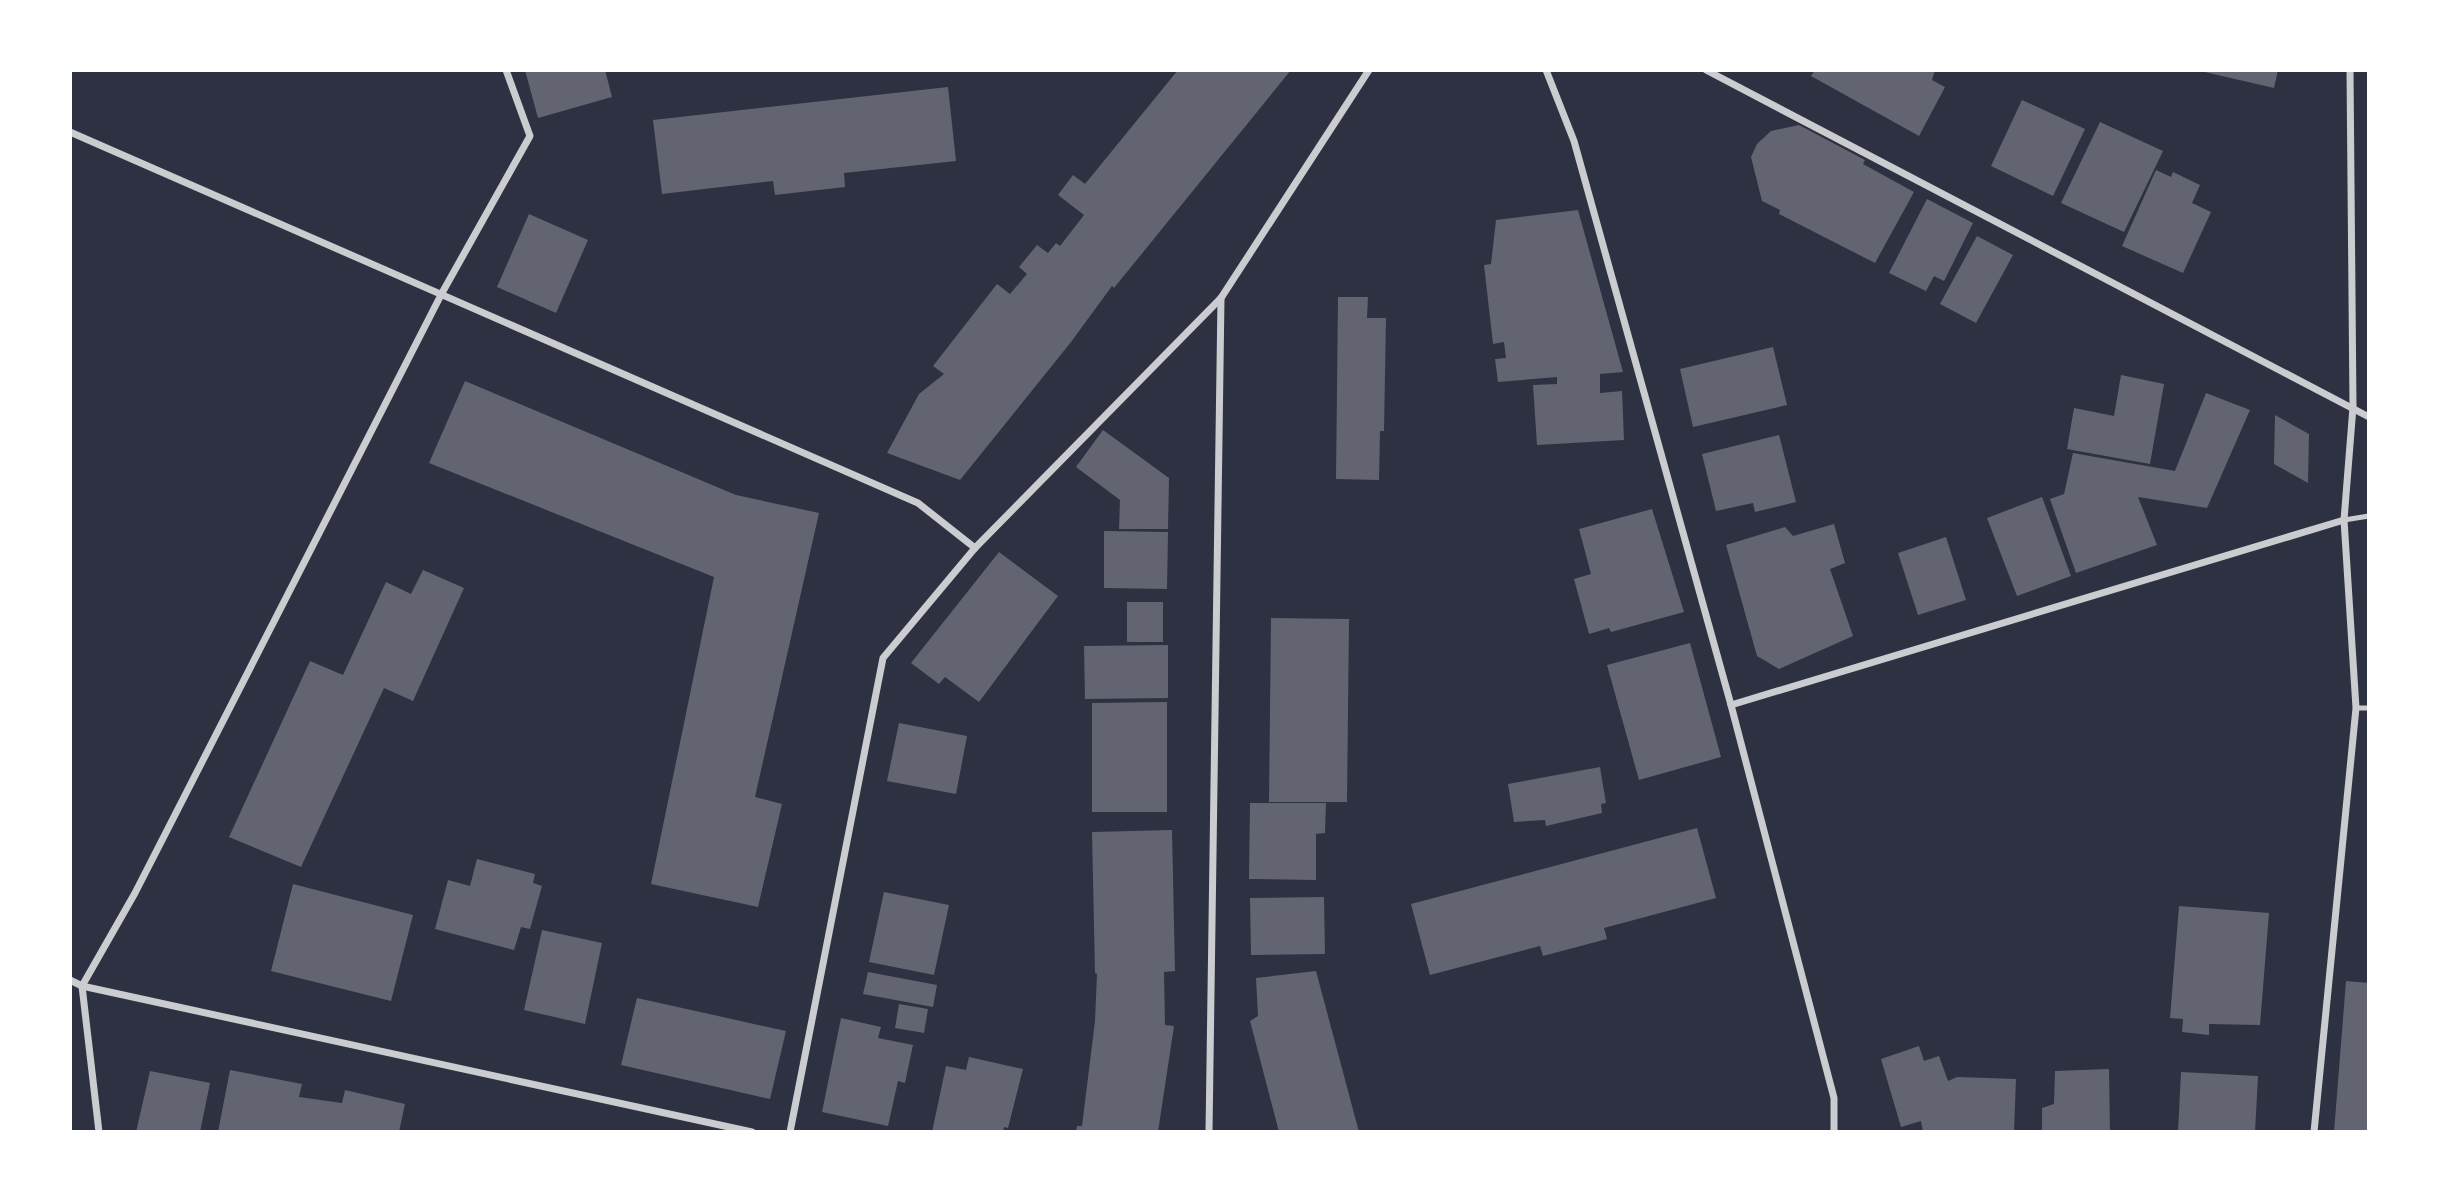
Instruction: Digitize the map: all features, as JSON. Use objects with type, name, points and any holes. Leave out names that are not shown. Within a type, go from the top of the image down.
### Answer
[{"type":"street","points":[[99,1132],[82,986],[135,893],[442,293],[530,136],[506,70]]},
{"type":"street","points":[[790,1132],[883,658],[975,548],[1221,298],[1369,70]]},
{"type":"street","points":[[1546,70],[1574,141],[1731,705],[1834,1098],[1834,1132]]},
{"type":"street","points":[[1706,70],[2369,417]]},
{"type":"street","points":[[2314,1132],[2356,708],[2344,520],[2353,407],[2350,70]]},
{"type":"street","points":[[70,132],[918,503],[975,548]]},
{"type":"street","points":[[1209,1132],[1221,298]]},
{"type":"street","points":[[1731,705],[2344,520]]},
{"type":"street","points":[[70,980],[82,986],[752,1132]]},
{"type":"lane","points":[[2344,520],[2369,516]]},
{"type":"lane","points":[[2356,708],[2369,708]]},
{"type":"building","points":[[525,70],[605,70],[612,97],[538,118]]},
{"type":"building","points":[[1178,70],[1291,70],[1114,288],[1112,286],[1071,342],[960,480],[887,453],[919,394],[944,374],[933,366],[997,284],[1010,294],[1027,274],[1019,267],[1037,245],[1048,253],[1056,243],[1060,246],[1084,215],[1058,195],[1073,175],[1085,184]]},
{"type":"building","points":[[1815,70],[1935,70],[1932,80],[1945,87],[1919,136],[1811,76]]},
{"type":"building","points":[[2196,70],[2278,70],[2274,88]]},
{"type":"building","points":[[948,87],[956,161],[844,173],[845,187],[775,195],[773,181],[662,194],[653,120]]},
{"type":"building","points":[[2022,100],[2085,129],[2053,196],[1991,166]]},
{"type":"building","points":[[2100,122],[2163,151],[2124,232],[2061,203]]},
{"type":"building","points":[[1799,125],[1865,160],[1863,164],[1914,192],[1875,263],[1779,214],[1780,210],[1762,201],[1751,157],[1757,144],[1771,131]]},
{"type":"building","points":[[2156,170],[2171,177],[2173,172],[2200,185],[2192,203],[2211,212],[2183,273],[2122,246]]},
{"type":"building","points":[[1927,199],[1973,223],[1944,281],[1934,276],[1926,291],[1889,273]]},
{"type":"building","points":[[1578,210],[1623,372],[1600,374],[1600,393],[1622,391],[1624,440],[1537,445],[1533,385],[1557,384],[1557,377],[1498,382],[1495,359],[1506,358],[1504,342],[1493,344],[1484,265],[1491,264],[1496,220]]},
{"type":"building","points":[[529,214],[588,240],[556,313],[497,287]]},
{"type":"building","points":[[1977,236],[2013,255],[1976,323],[1940,304]]},
{"type":"building","points":[[1338,297],[1368,297],[1367,318],[1386,318],[1384,431],[1380,431],[1379,480],[1336,479]]},
{"type":"building","points":[[1773,347],[1787,405],[1693,427],[1680,369]]},
{"type":"building","points":[[2121,375],[2164,384],[2150,464],[2067,449],[2074,408],[2114,416]]},
{"type":"building","points":[[465,381],[736,495],[819,513],[755,797],[782,804],[758,907],[651,884],[714,577],[429,463]]},
{"type":"building","points":[[2206,393],[2250,410],[2207,508],[2138,497],[2157,545],[2076,573],[2050,499],[2064,494],[2073,453],[2175,471]]},
{"type":"building","points":[[2275,415],[2309,434],[2308,483],[2274,464]]},
{"type":"building","points":[[1103,430],[1169,478],[1168,529],[1119,529],[1120,500],[1076,467]]},
{"type":"building","points":[[1779,435],[1796,502],[1755,512],[1753,503],[1716,511],[1702,454]]},
{"type":"building","points":[[2042,497],[2071,576],[2017,596],[1987,518]]},
{"type":"building","points":[[1652,509],[1684,612],[1611,632],[1609,628],[1589,634],[1574,579],[1591,574],[1579,529]]},
{"type":"building","points":[[1834,524],[1845,563],[1830,569],[1853,636],[1779,669],[1757,656],[1726,545],[1785,527],[1793,536]]},
{"type":"building","points":[[1104,531],[1168,532],[1167,589],[1104,588]]},
{"type":"building","points":[[1946,537],[1966,600],[1918,615],[1898,553]]},
{"type":"building","points":[[999,552],[1058,596],[979,702],[945,677],[939,684],[911,663]]},
{"type":"building","points":[[423,570],[464,588],[413,701],[384,688],[301,867],[229,837],[310,661],[343,675],[386,582],[411,594]]},
{"type":"building","points":[[1127,602],[1163,602],[1163,642],[1127,642]]},
{"type":"building","points":[[1271,618],[1349,619],[1347,802],[1269,802]]},
{"type":"building","points":[[1690,643],[1721,757],[1639,780],[1607,665]]},
{"type":"building","points":[[1168,645],[1168,698],[1085,699],[1084,646]]},
{"type":"building","points":[[1167,702],[1167,812],[1092,812],[1092,703]]},
{"type":"building","points":[[899,723],[967,736],[956,794],[887,781]]},
{"type":"building","points":[[1600,767],[1606,803],[1601,804],[1602,813],[1546,826],[1545,820],[1514,822],[1508,784]]},
{"type":"building","points":[[1250,803],[1326,803],[1325,833],[1316,834],[1316,880],[1249,879]]},
{"type":"building","points":[[1697,828],[1716,898],[1604,928],[1607,939],[1543,956],[1540,946],[1430,975],[1411,904]]},
{"type":"building","points":[[1172,830],[1175,971],[1164,972],[1165,1025],[1174,1026],[1158,1132],[1076,1132],[1077,1126],[1082,1126],[1095,1021],[1097,974],[1092,832]]},
{"type":"building","points":[[477,859],[535,874],[533,883],[542,886],[530,929],[521,927],[514,950],[435,929],[448,880],[470,886]]},
{"type":"building","points":[[293,884],[413,915],[391,1001],[271,971]]},
{"type":"building","points":[[884,892],[949,905],[934,975],[869,962]]},
{"type":"building","points":[[1324,897],[1325,954],[1251,955],[1250,898]]},
{"type":"building","points":[[2179,906],[2269,913],[2260,1025],[2209,1024],[2209,1035],[2182,1032],[2183,1019],[2170,1018]]},
{"type":"building","points":[[542,930],[602,943],[585,1024],[524,1010]]},
{"type":"building","points":[[1316,971],[1359,1132],[1279,1132],[1250,1021],[1258,1016],[1256,978]]},
{"type":"building","points":[[868,972],[937,985],[933,1007],[863,994]]},
{"type":"building","points":[[2346,981],[2369,983],[2369,1132],[2334,1132]]},
{"type":"building","points":[[637,998],[786,1031],[770,1099],[621,1065]]},
{"type":"building","points":[[899,1004],[928,1009],[924,1033],[895,1028]]},
{"type":"building","points":[[841,1018],[881,1027],[878,1038],[913,1045],[905,1083],[898,1081],[888,1126],[822,1112]]},
{"type":"building","points":[[1919,1046],[1924,1061],[1939,1056],[1948,1081],[1957,1077],[2016,1079],[2014,1132],[1923,1132],[1921,1121],[1901,1127],[1881,1059]]},
{"type":"building","points":[[969,1057],[1023,1069],[1008,1128],[1004,1127],[1003,1132],[932,1132],[946,1066],[966,1070]]},
{"type":"building","points":[[2109,1069],[2110,1132],[2042,1132],[2042,1108],[2054,1104],[2055,1071]]},
{"type":"building","points":[[230,1070],[302,1084],[299,1097],[342,1103],[345,1090],[405,1104],[399,1132],[218,1132]]},
{"type":"building","points":[[150,1071],[210,1083],[200,1132],[136,1132]]},
{"type":"building","points":[[2181,1072],[2258,1076],[2255,1132],[2178,1132]]}]
